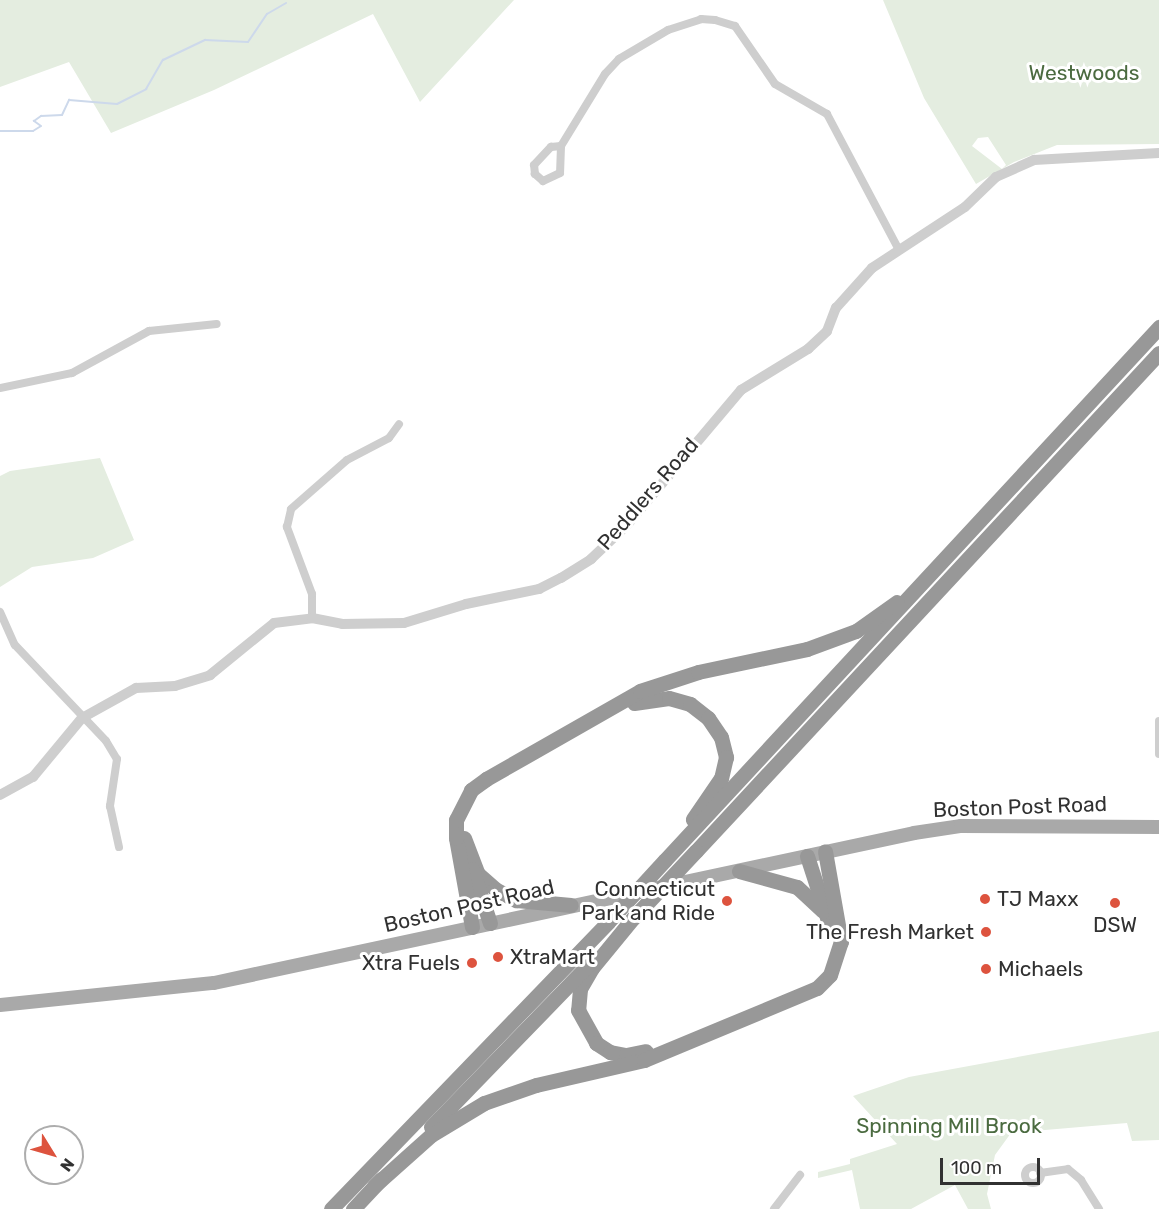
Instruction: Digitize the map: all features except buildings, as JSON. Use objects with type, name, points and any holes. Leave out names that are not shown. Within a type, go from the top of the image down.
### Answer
[{"type":"highway","points":[[331,1209],[608,922],[1159,327]]},
{"type":"highway","points":[[353,1209],[633,918],[1159,352]]},
{"type":"highway","points":[[472,927],[456,838],[456,820],[461,805],[479,785],[640,691],[698,672],[807,649],[856,631],[924,582]]},
{"type":"highway","points":[[490,923],[465,843],[463,826],[467,809],[490,785],[634,703],[669,698],[690,704],[708,718],[721,737],[726,757],[721,778],[664,860]]},
{"type":"highway","points":[[465,843],[478,874],[495,889],[516,900],[571,905]]},
{"type":"highway","points":[[374,1186],[431,1135],[484,1103],[536,1084],[589,1076],[644,1060],[817,988],[839,959],[841,942],[825,851]]},
{"type":"highway","points":[[633,918],[592,968],[580,990],[578,1010],[596,1043],[610,1052],[626,1055],[647,1051],[800,991],[816,981],[828,965],[833,947],[831,925],[807,856]]},
{"type":"highway","points":[[739,871],[797,887],[818,904],[831,925]]},
{"type":"main road","name":"Boston Post Road","points":[[0,1005],[211,983],[825,851],[961,826],[1159,827]]},
{"type":"street","points":[[561,146],[605,74],[619,59],[668,30],[701,19],[715,20],[735,26],[775,84],[827,114],[898,248]]},
{"type":"street","name":"Peddlers Road","points":[[0,795],[33,777],[82,718],[136,688],[194,682],[218,669],[274,623],[312,618],[342,624],[404,623],[466,604],[539,589],[561,578],[591,559],[627,525],[741,390],[808,349],[826,331],[836,308],[851,287],[898,248],[965,207],[996,177],[1034,160],[1159,153]]},
{"type":"street","points":[[0,388],[72,373],[149,331],[217,324]]},
{"type":"street","points":[[312,618],[312,594],[286,527],[291,509],[347,460],[389,438],[399,424]]},
{"type":"street","points":[[0,612],[15,645],[106,741],[117,759],[110,806],[119,847]]},
{"type":"street","points":[[1159,722],[1159,754]]},
{"type":"street","points":[[1040,1173],[1068,1169],[1081,1180],[1099,1209]]},
{"type":"street","points":[[774,1209],[800,1175]]},
{"type":"green space","points":[[0,0],[514,0],[420,102],[373,14],[214,90],[111,133],[69,62],[0,87]]},
{"type":"green space","name":"Westwoods","points":[[883,0],[1159,0],[1159,144],[1057,145],[1014,162],[1002,169],[976,184],[924,98]],"holes":[[[988,137],[1006,165],[1002,169],[972,146],[978,138]]]},
{"type":"green space","points":[[100,458],[134,540],[93,558],[32,567],[0,587],[0,476],[10,471]]},
{"type":"green space","name":"Spinning Mill Brook","points":[[1159,1031],[1159,1140],[1132,1141],[1127,1123],[1011,1133],[995,1155],[987,1194],[991,1209],[968,1209],[955,1185],[911,1209],[860,1209],[852,1170],[818,1178],[818,1172],[850,1164],[850,1159],[897,1144],[853,1096],[909,1077]]},
{"type":"waterway","points":[[0,131],[33,131],[41,126],[34,121],[41,116],[62,115],[69,100],[117,104],[146,89],[163,60],[205,40],[248,42],[267,14],[286,3]]},
{"type":"place","name":"TJ Maxx","points":[[985,899]]},
{"type":"place","name":"Connecticut Park and Ride","points":[[727,901]]},
{"type":"place","name":"DSW","points":[[1115,903]]},
{"type":"place","name":"The Fresh Market","points":[[986,932]]},
{"type":"place","name":"XtraMart","points":[[498,957]]},
{"type":"place","name":"Xtra Fuels","points":[[472,963]]},
{"type":"place","name":"Michaels","points":[[986,969]]}]
